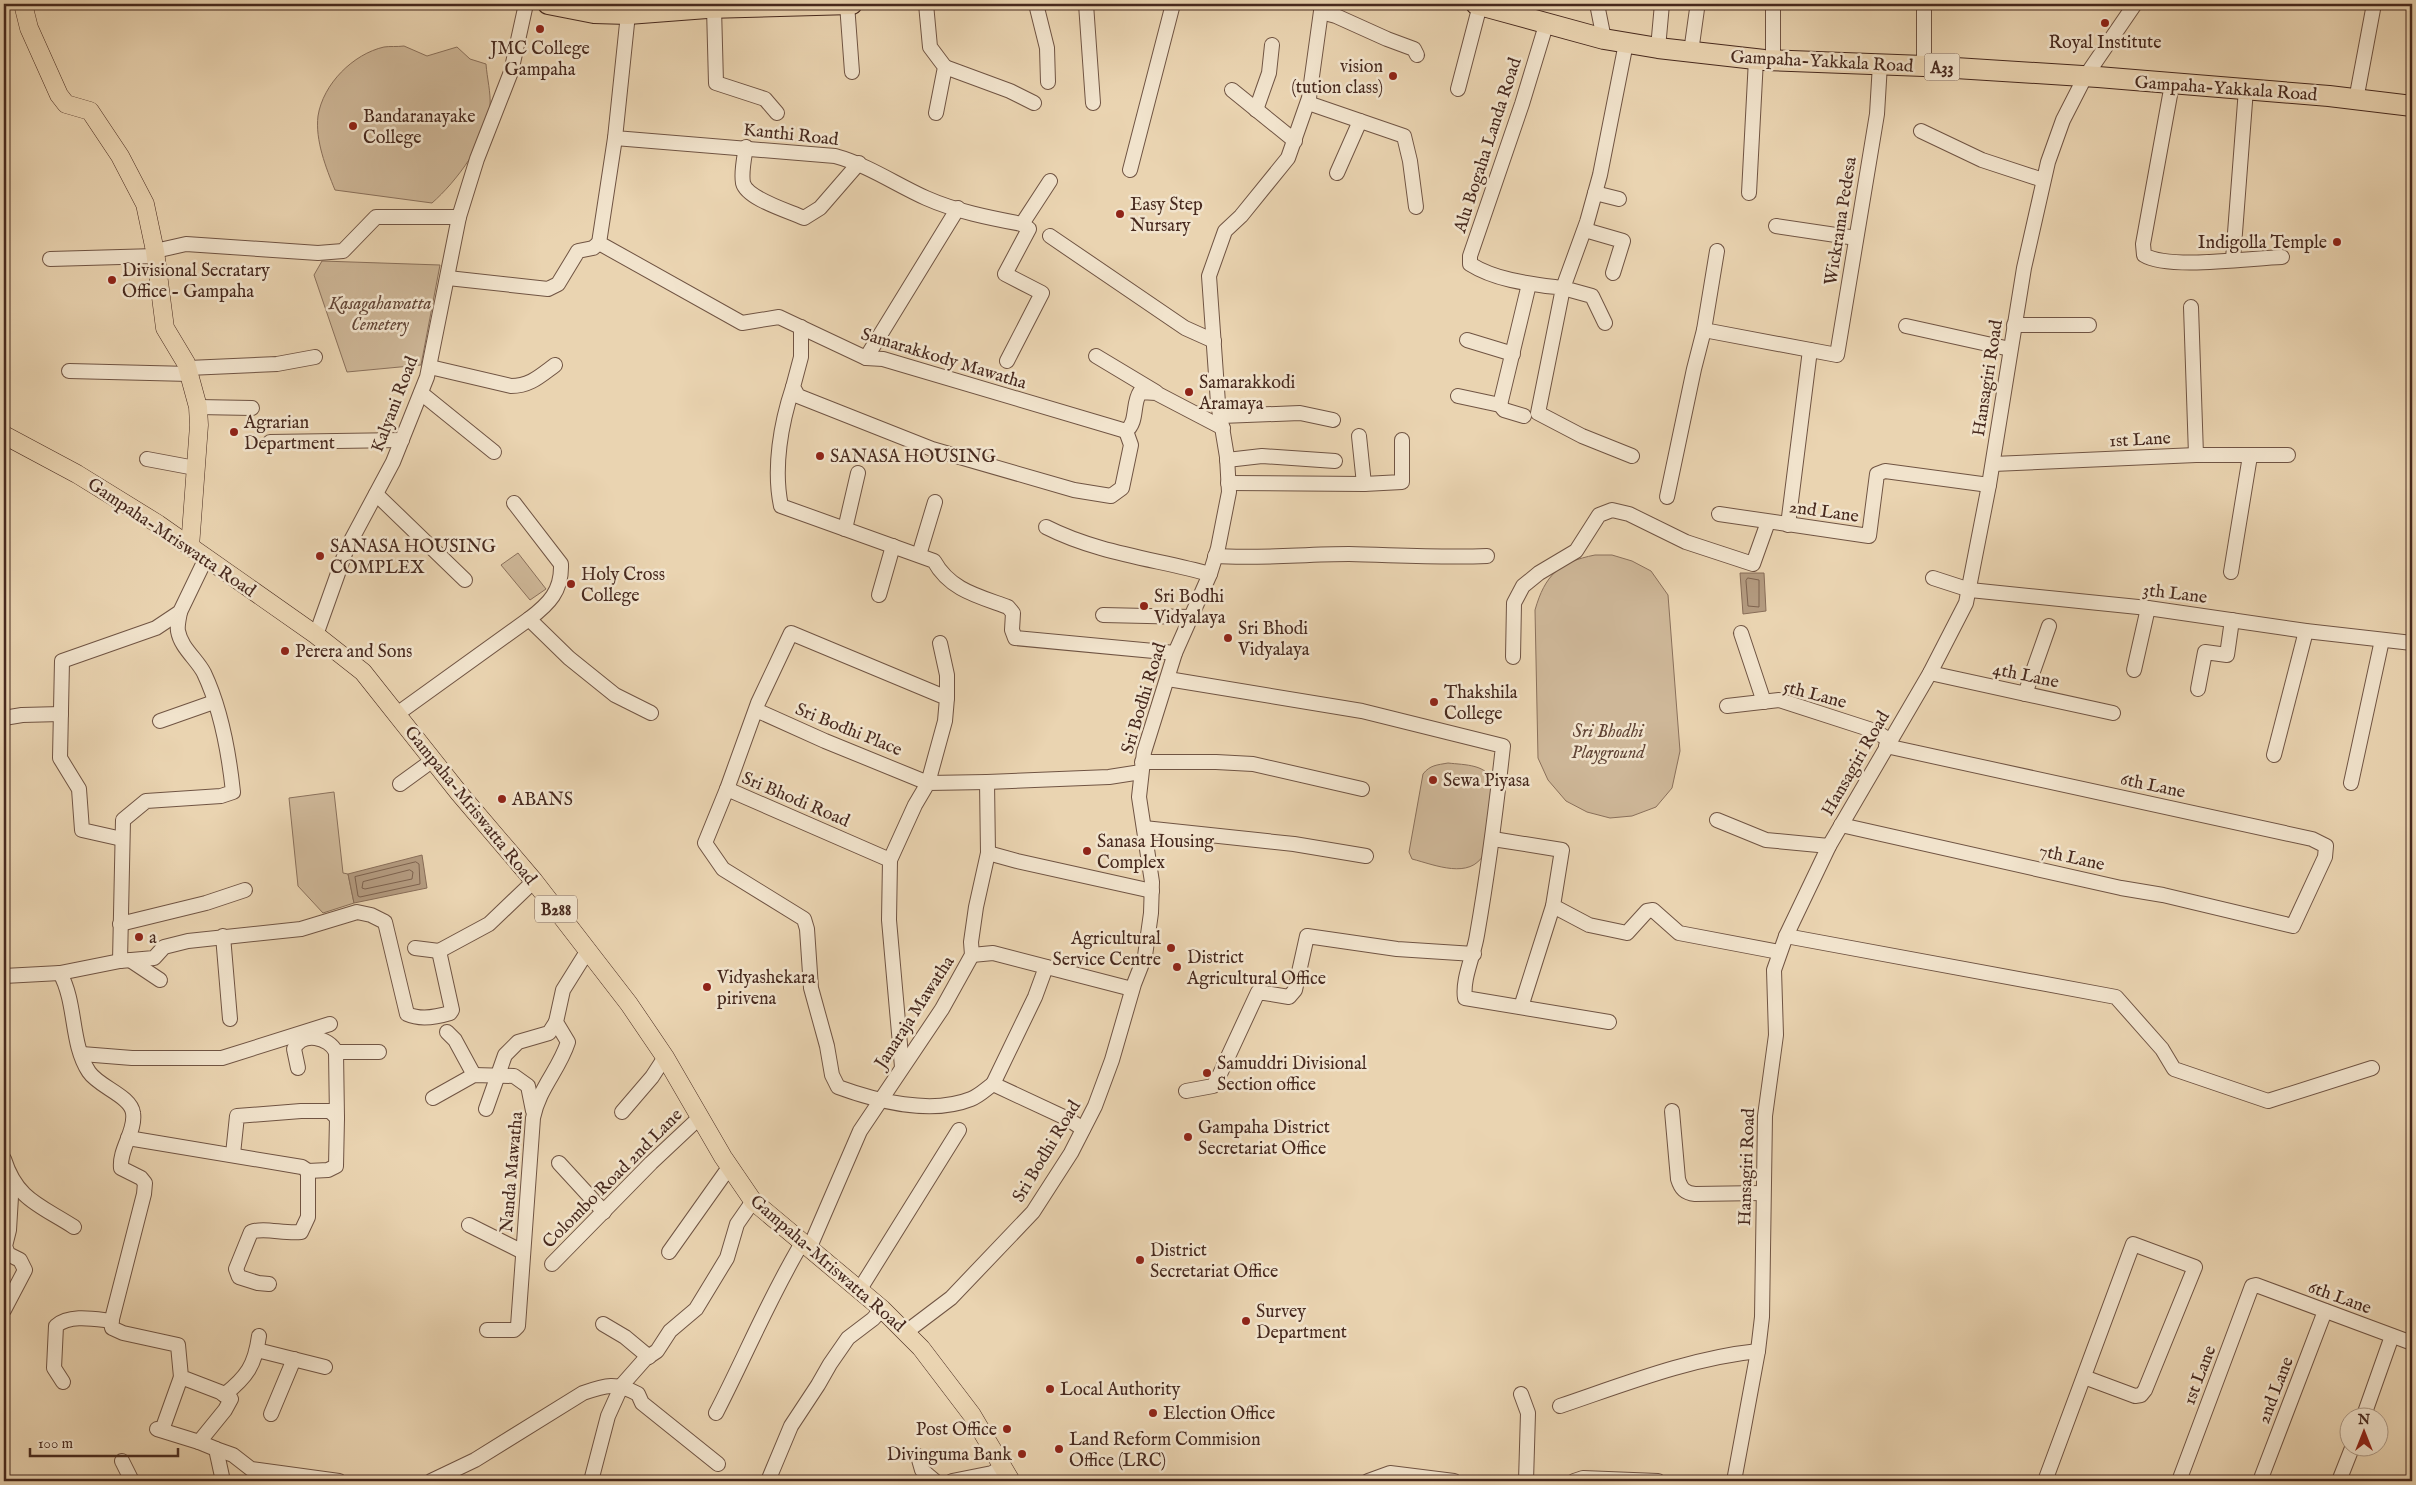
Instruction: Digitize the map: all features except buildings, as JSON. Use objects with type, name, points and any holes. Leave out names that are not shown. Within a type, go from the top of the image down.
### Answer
[{"type":"highway","points":[[548,4],[594,13],[628,14],[704,7],[852,4]]},
{"type":"highway","name":"Gampaha-Yakkala Road","points":[[1483,5],[1546,24],[1626,44],[1691,52],[1765,60],[1924,66],[2246,89],[2412,106]]},
{"type":"main road","points":[[23,4],[29,28],[59,95],[66,104],[90,110],[120,156],[145,204],[155,253],[165,328],[189,371],[198,407],[199,425],[190,547]]},
{"type":"main road","name":"Gampaha-Mriswatta Road","points":[[4,435],[77,474],[158,524],[316,636],[363,672],[588,950],[665,1057],[699,1118],[753,1201],[805,1246],[860,1289],[921,1348],[972,1415],[1007,1474]]},
{"type":"street","name":"Kalyani Road","points":[[316,636],[347,548],[402,440],[430,367],[459,217],[477,158],[511,72],[526,4]]},
{"type":"street","points":[[847,4],[852,72]]},
{"type":"street","points":[[926,4],[930,47],[945,67],[1010,91],[1034,103]]},
{"type":"street","points":[[1036,4],[1047,48],[1048,82]]},
{"type":"street","points":[[1086,4],[1094,103]]},
{"type":"street","points":[[1130,170],[1172,4]]},
{"type":"street","points":[[1597,4],[1604,39]]},
{"type":"street","points":[[1658,48],[1662,4]]},
{"type":"street","points":[[1749,193],[1773,4]]},
{"type":"street","points":[[1924,4],[1924,66]]},
{"type":"street","name":"Hansagiri Road","points":[[1734,1481],[1758,1351],[1764,1268],[1762,1193],[1764,1116],[1776,1035],[1773,982],[1779,952],[1829,846],[1930,672],[1964,608],[1970,590],[1990,484],[2010,348],[2042,180],[2054,142],[2085,77],[2135,4]]},
{"type":"street","points":[[2356,100],[2374,4]]},
{"type":"street","points":[[1458,88],[1483,5]]},
{"type":"street","points":[[704,7],[716,83],[765,99],[777,113]]},
{"type":"street","points":[[1322,8],[1387,39],[1414,49],[1417,55]]},
{"type":"street","name":"Sri Bodhi Road","points":[[906,1332],[951,1298],[1034,1212],[1071,1153],[1095,1106],[1112,1060],[1132,989],[1145,956],[1152,891],[1139,797],[1142,767],[1156,709],[1168,679],[1175,653],[1210,574],[1226,512],[1227,460],[1209,276],[1225,232],[1241,216],[1288,158],[1308,102],[1315,69],[1322,8]]},
{"type":"street","points":[[1691,52],[1697,9]]},
{"type":"street","points":[[448,278],[548,290],[558,284],[578,251],[592,248],[599,243],[616,138],[628,14]]},
{"type":"street","name":"Alu Bogaha Landa Road","points":[[1529,284],[1482,272],[1470,264],[1470,256],[1522,104],[1546,24]]},
{"type":"street","points":[[1626,44],[1595,193],[1563,288],[1538,412],[1582,436],[1632,456]]},
{"type":"street","points":[[1256,110],[1269,73],[1272,45]]},
{"type":"street","name":"Wickrama Pedesa","points":[[1810,350],[1837,355],[1877,114],[1880,64]]},
{"type":"street","points":[[936,113],[945,67]]},
{"type":"street","points":[[2172,84],[2143,244],[2144,255],[2153,260],[2200,262],[2282,257]]},
{"type":"street","points":[[2233,259],[2246,89]]},
{"type":"street","points":[[1232,90],[1295,141]]},
{"type":"street","points":[[1308,102],[1404,136],[1410,161],[1416,207]]},
{"type":"street","points":[[1337,173],[1360,121]]},
{"type":"street","points":[[1920,131],[1982,160],[2042,180]]},
{"type":"street","name":"Kanthi Road","points":[[616,138],[746,147],[835,156],[859,163],[927,198],[989,218],[1022,224]]},
{"type":"street","points":[[746,147],[742,174],[744,185],[750,194],[804,218],[820,208],[859,163]]},
{"type":"street","points":[[1007,361],[1042,293],[1005,274],[1029,229],[1022,224],[1050,181]]},
{"type":"street","points":[[1595,193],[1618,199]]},
{"type":"street","points":[[866,358],[958,208]]},
{"type":"street","points":[[50,259],[155,253],[186,244],[318,253],[343,251],[376,217],[459,217]]},
{"type":"street","points":[[1776,226],[1856,238]]},
{"type":"street","points":[[1584,230],[1623,241],[1613,273]]},
{"type":"street","points":[[1050,236],[1185,328],[1214,341]]},
{"type":"street","name":"Samarakkody Mawatha","points":[[599,243],[742,323],[779,317],[866,358],[882,359],[1126,431]]},
{"type":"street","points":[[1667,496],[1704,330],[1717,251]]},
{"type":"street","points":[[1500,405],[1529,284],[1563,288],[1592,296],[1604,323]]},
{"type":"street","points":[[2192,307],[2196,455]]},
{"type":"street","points":[[2014,326],[2089,325]]},
{"type":"street","points":[[1906,326],[2010,348]]},
{"type":"street","points":[[801,327],[801,357],[783,416],[779,496],[781,506],[934,560],[942,575],[964,591],[1008,607],[1013,613],[1012,630],[1015,638],[1175,653]]},
{"type":"street","points":[[1704,330],[1810,350],[1788,524]]},
{"type":"street","points":[[1467,340],[1513,354]]},
{"type":"street","points":[[1096,356],[1156,393],[1222,422],[1300,413],[1333,420]]},
{"type":"street","points":[[69,371],[189,371],[276,364],[315,357]]},
{"type":"street","points":[[430,367],[511,386],[523,386],[535,380],[555,365]]},
{"type":"street","points":[[793,387],[798,396],[932,449],[1074,490],[1111,496],[1122,488],[1131,445],[1126,431],[1131,427],[1140,392],[1156,393]]},
{"type":"street","points":[[421,393],[494,452]]},
{"type":"street","points":[[1458,396],[1500,405],[1504,410],[1524,416]]},
{"type":"street","points":[[198,407],[252,408]]},
{"type":"street","points":[[1359,436],[1364,484]]},
{"type":"street","points":[[270,442],[402,440]]},
{"type":"street","points":[[1228,483],[1364,484],[1402,482],[1402,440]]},
{"type":"street","name":"1st Lane","points":[[1993,464],[2196,455],[2288,455]]},
{"type":"street","points":[[1227,460],[1262,456],[1335,461]]},
{"type":"street","points":[[2231,572],[2250,456]]},
{"type":"street","points":[[147,459],[195,468]]},
{"type":"street","name":"2nd Lane","points":[[1719,514],[1870,536],[1877,474],[1885,470],[1990,484]]},
{"type":"street","points":[[846,529],[858,473]]},
{"type":"street","points":[[376,494],[465,580]]},
{"type":"street","points":[[919,555],[935,502]]},
{"type":"street","points":[[397,714],[529,619],[546,606],[556,593],[562,576],[561,564],[514,503]]},
{"type":"street","points":[[1513,657],[1514,602],[1522,586],[1539,573],[1576,551],[1599,515],[1612,510],[1629,514],[1686,542],[1753,564],[1768,522]]},
{"type":"street","points":[[1046,527],[1068,538],[1098,548],[1166,562],[1210,574]]},
{"type":"street","points":[[879,595],[893,546]]},
{"type":"street","points":[[1215,556],[1244,558],[1348,554],[1416,558],[1487,556]]},
{"type":"street","points":[[125,961],[120,924],[123,820],[146,800],[221,796],[233,792],[228,752],[204,672],[184,646],[178,632],[180,612],[206,558]]},
{"type":"street","name":"3th Lane","points":[[1933,578],[1970,590],[2148,608],[2412,644]]},
{"type":"street","points":[[2134,670],[2148,608]]},
{"type":"street","points":[[122,839],[82,830],[79,789],[60,758],[62,661],[156,628],[180,612]]},
{"type":"street","points":[[1103,615],[1191,617]]},
{"type":"street","points":[[529,619],[570,658],[615,695],[651,713]]},
{"type":"street","points":[[2198,689],[2204,652],[2227,655],[2232,620]]},
{"type":"street","points":[[2025,694],[2049,626]]},
{"type":"street","points":[[2274,755],[2306,631]]},
{"type":"street","points":[[1741,633],[1764,702]]},
{"type":"street","points":[[727,790],[756,710],[791,634],[947,698]]},
{"type":"street","points":[[2351,783],[2379,640]]},
{"type":"street","points":[[902,1067],[889,920],[890,860],[915,805],[928,783],[945,721],[947,676],[940,643]]},
{"type":"street","name":"4th Lane","points":[[1930,672],[2113,713]]},
{"type":"street","points":[[1168,679],[1362,711],[1502,746],[1493,839],[1474,954],[1464,992],[1465,998],[1609,1022]]},
{"type":"street","name":"5th Lane","points":[[1728,706],[1779,700],[1875,731],[1888,743]]},
{"type":"street","points":[[160,721],[214,702]]},
{"type":"street","name":"Sri Bodhi Place","points":[[756,710],[825,741],[928,783]]},
{"type":"street","points":[[4,718],[22,715],[61,714]]},
{"type":"street","name":"6th Lane","points":[[1888,743],[2312,839],[2326,846],[2324,857],[2293,926]]},
{"type":"street","points":[[400,784],[433,760]]},
{"type":"street","points":[[928,783],[1109,777],[1142,767],[1216,762],[1253,764],[1362,789]]},
{"type":"street","name":"Janaraja Mawatha","points":[[716,1413],[747,1353],[779,1281],[805,1246],[860,1131],[942,1009],[972,955],[971,942],[976,907],[988,853],[987,782]]},
{"type":"street","name":"Sri Bhodi Road","points":[[890,860],[727,790],[705,843],[722,869],[804,919],[807,929],[811,988],[827,1046],[832,1075],[838,1087],[880,1100],[913,1106],[952,1104],[972,1099],[993,1084],[1035,997],[1046,967]]},
{"type":"street","points":[[1717,820],[1766,840],[1829,846]]},
{"type":"street","name":"7th Lane","points":[[1842,825],[2163,895],[2293,926]]},
{"type":"street","points":[[1144,828],[1294,844],[1366,856]]},
{"type":"street","points":[[1493,839],[1562,850],[1553,906],[1521,1008]]},
{"type":"street","points":[[988,853],[1152,891]]},
{"type":"street","points":[[415,948],[439,952],[489,924],[534,881]]},
{"type":"street","points":[[120,924],[206,903],[245,890]]},
{"type":"street","points":[[1553,906],[1589,925],[1627,933],[1647,911],[1653,910],[1680,933],[1779,952]]},
{"type":"street","points":[[4,980],[60,974],[125,961],[154,958],[164,947],[222,936],[301,928],[356,912],[371,915],[385,922],[407,1014],[421,1017],[441,1016],[450,1014],[452,1010],[439,952]]},
{"type":"street","points":[[222,936],[230,1019]]},
{"type":"street","points":[[1186,1091],[1212,1086],[1220,1074],[1258,992],[1289,997],[1295,990],[1307,936],[1397,948],[1474,954]]},
{"type":"street","points":[[1786,936],[2116,997],[2162,1049],[2174,1069],[2268,1101],[2372,1068]]},
{"type":"street","points":[[486,1109],[505,1055],[518,1042],[550,1033],[556,1022],[563,990],[588,950]]},
{"type":"street","points":[[972,955],[994,953],[1132,989]]},
{"type":"street","points":[[125,961],[160,980]]},
{"type":"street","points":[[60,974],[67,986],[82,1054],[90,1073],[103,1086],[128,1101],[133,1113],[128,1138],[120,1158],[121,1168],[141,1178],[145,1183],[144,1194],[112,1321],[112,1328],[123,1333],[178,1345],[181,1377],[160,1429],[233,1455],[251,1469],[339,1481]]},
{"type":"street","name":"Nanda Mawatha","points":[[487,1330],[514,1330],[518,1326],[533,1114],[537,1099],[560,1064],[568,1042],[556,1022]]},
{"type":"street","points":[[82,1054],[132,1058],[222,1058],[330,1024]]},
{"type":"street","points":[[447,1032],[455,1040],[474,1075]]},
{"type":"street","points":[[128,1138],[233,1154],[302,1167],[308,1171],[328,1170],[336,1166],[336,1052],[333,1044],[324,1040],[306,1038],[299,1040],[294,1049],[298,1068]]},
{"type":"street","points":[[336,1052],[379,1052]]},
{"type":"street","points":[[622,1112],[652,1077],[665,1057]]},
{"type":"street","points":[[433,1098],[474,1075],[514,1076],[528,1086],[533,1114]]},
{"type":"street","points":[[993,1084],[1068,1119],[1083,1129]]},
{"type":"street","points":[[233,1154],[236,1116],[330,1111],[336,1118]]},
{"type":"street","points":[[1672,1111],[1678,1179],[1681,1188],[1687,1193],[1695,1194],[1762,1193]]},
{"type":"street","name":"Colombo Road 2nd Lane","points":[[552,1264],[699,1118]]},
{"type":"street","points":[[860,1289],[960,1130]]},
{"type":"street","points":[[4,1159],[12,1180],[24,1197],[74,1227]]},
{"type":"street","points":[[559,1163],[604,1212]]},
{"type":"street","points":[[670,1252],[730,1166]]},
{"type":"street","points":[[269,1284],[258,1283],[239,1277],[236,1269],[251,1232],[260,1229],[289,1234],[301,1232],[308,1216],[308,1171]]},
{"type":"street","points":[[4,1310],[25,1270],[20,1260],[8,1254],[5,1246],[12,1180]]},
{"type":"street","points":[[591,1481],[608,1416],[622,1385],[645,1359],[658,1351],[670,1332],[696,1309],[727,1258],[737,1224],[753,1201]]},
{"type":"street","points":[[469,1226],[523,1252]]},
{"type":"street","points":[[2045,1481],[2133,1244],[2195,1266],[2156,1364],[2141,1395],[2135,1396],[2084,1377]]},
{"type":"street","name":"1st Lane","points":[[2179,1481],[2252,1286],[2256,1285]]},
{"type":"street","name":"6th Lane","points":[[2256,1285],[2412,1343]]},
{"type":"street","points":[[768,1481],[791,1426],[830,1364],[848,1338],[873,1319],[882,1309]]},
{"type":"street","name":"2nd Lane","points":[[2260,1481],[2325,1312]]},
{"type":"street","points":[[63,1382],[54,1368],[56,1326],[63,1321],[73,1319],[112,1321]]},
{"type":"street","points":[[604,1324],[625,1337],[649,1357]]},
{"type":"street","points":[[2367,1408],[2392,1336]]},
{"type":"street","points":[[224,1395],[247,1375],[258,1343],[294,1359],[325,1367]]},
{"type":"street","points":[[1560,1406],[1668,1370],[1735,1354],[1758,1351]]},
{"type":"street","points":[[271,1414],[294,1359]]},
{"type":"street","points":[[181,1377],[231,1399],[226,1410],[199,1442]]},
{"type":"street","points":[[432,1481],[475,1460],[583,1393],[599,1388],[622,1385],[638,1394],[642,1403],[718,1464]]},
{"type":"street","points":[[1521,1394],[1528,1413],[1526,1481]]},
{"type":"street","points":[[216,1449],[223,1481]]},
{"type":"street","points":[[918,1456],[922,1470],[935,1481]]},
{"type":"street","points":[[2339,1481],[2348,1458]]},
{"type":"street","points":[[122,1461],[132,1481]]},
{"type":"street","points":[[952,1481],[992,1473],[1007,1474]]},
{"type":"street","points":[[1368,1481],[1390,1473],[1454,1481]]},
{"type":"street","points":[[1574,1481],[1583,1478],[1608,1478],[1658,1481]]},
{"type":"green space","points":[[404,46],[427,56],[457,47],[470,59],[486,64],[490,106],[488,119],[477,146],[451,184],[432,203],[335,190],[325,163],[318,135],[318,116],[326,93],[341,72],[361,56],[384,47]]},
{"type":"green space","name":"Kasagahawatta Cemetery","points":[[322,261],[440,265],[421,365],[347,372],[314,275]]},
{"type":"green space","points":[[518,553],[546,589],[530,600],[501,565]]},
{"type":"green space","name":"Sri Bhodhi Playground","points":[[1595,555],[1612,555],[1632,561],[1651,571],[1668,595],[1680,751],[1672,788],[1656,807],[1632,816],[1610,818],[1587,812],[1566,801],[1548,780],[1538,758],[1535,610],[1544,588],[1555,572],[1572,562]]},
{"type":"green space","points":[[1448,763],[1468,765],[1481,769],[1486,772],[1493,783],[1484,854],[1478,862],[1470,867],[1461,869],[1441,867],[1412,859],[1409,852],[1423,774],[1431,767]]},
{"type":"green space","points":[[334,792],[343,873],[348,874],[354,903],[323,913],[298,886],[289,798]]},
{"type":"water","points":[[1740,573],[1764,573],[1766,611],[1743,614]]},
{"type":"water","points":[[422,855],[427,888],[354,903],[348,874]]},
{"type":"place","name":"Royal Institute","points":[[2105,23]]},
{"type":"place","name":"JMC College Gampaha","points":[[540,29]]},
{"type":"place","name":"vision (tution class)","points":[[1393,76]]},
{"type":"place","name":"Bandaranayake College","points":[[353,126]]},
{"type":"place","name":"Easy Step Nursary","points":[[1120,214]]},
{"type":"place","name":"Indigolla Temple","points":[[2337,242]]},
{"type":"place","name":"Divisional Secratary Office - Gampaha","points":[[112,280]]},
{"type":"place","name":"Samarakkodi Aramaya","points":[[1189,392]]},
{"type":"place","name":"Agrarian Department","points":[[234,432]]},
{"type":"place","name":"SANASA HOUSING","points":[[820,456]]},
{"type":"place","name":"SANASA HOUSING COMPLEX","points":[[320,556]]},
{"type":"place","name":"Holy Cross College","points":[[571,584]]},
{"type":"place","name":"Sri Bodhi Vidyalaya","points":[[1144,606]]},
{"type":"place","name":"Sri Bhodi Vidyalaya","points":[[1228,638]]},
{"type":"place","name":"Perera and Sons","points":[[285,651]]},
{"type":"place","name":"Thakshila College","points":[[1434,702]]},
{"type":"place","name":"Sewa Piyasa","points":[[1433,780]]},
{"type":"place","name":"ABANS","points":[[502,799]]},
{"type":"place","name":"Sanasa Housing Complex","points":[[1087,851]]},
{"type":"place","name":"a","points":[[139,937]]},
{"type":"place","name":"Agricultural Service Centre","points":[[1171,948]]},
{"type":"place","name":"District Agricultural Office","points":[[1177,967]]},
{"type":"place","name":"Vidyashekara pirivena","points":[[707,987]]},
{"type":"place","name":"Samuddri Divisional Section office","points":[[1207,1073]]},
{"type":"place","name":"Gampaha District Secretariat Office","points":[[1188,1137]]},
{"type":"place","name":"District Secretariat Office","points":[[1140,1260]]},
{"type":"place","name":"Survey Department","points":[[1246,1321]]},
{"type":"place","name":"Local Authority","points":[[1050,1389]]},
{"type":"place","name":"Election Office","points":[[1153,1413]]},
{"type":"place","name":"Post Office","points":[[1007,1429]]},
{"type":"place","name":"Land Reform Commision Office (LRC)","points":[[1059,1449]]},
{"type":"place","name":"Divinguma Bank","points":[[1022,1454]]}]
